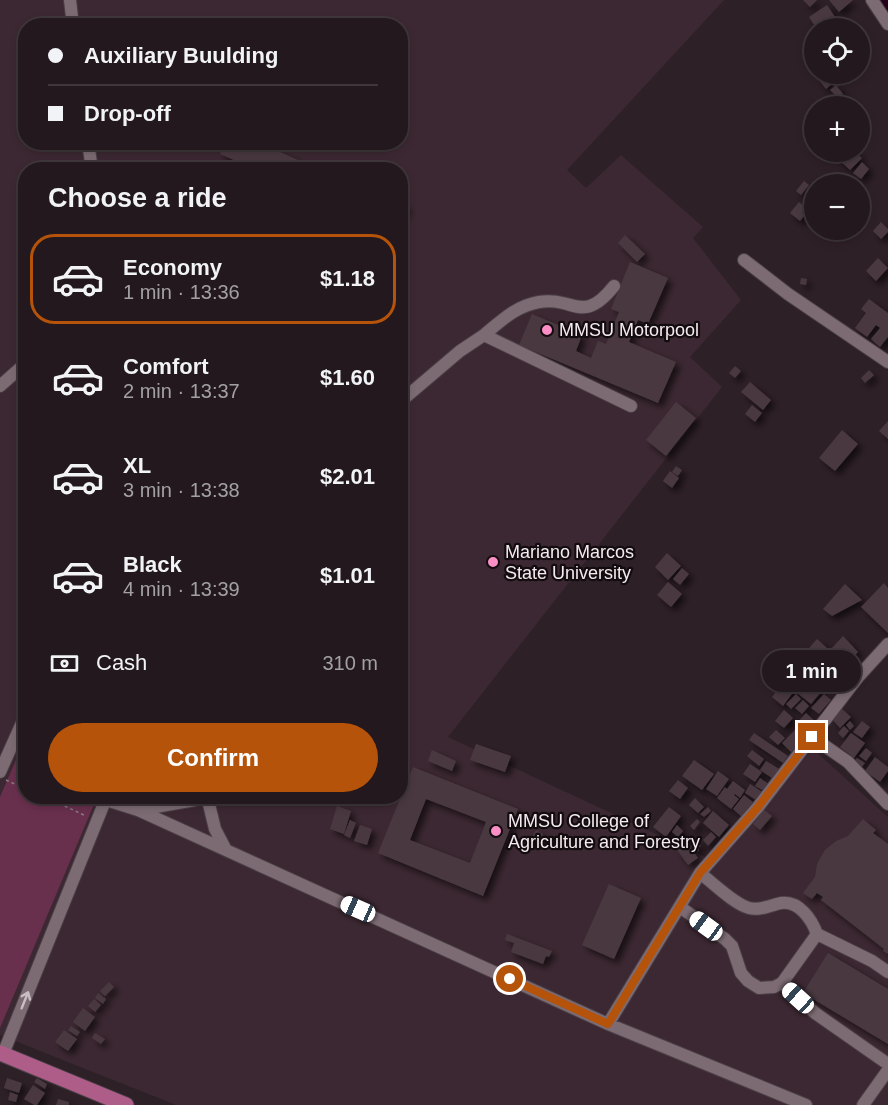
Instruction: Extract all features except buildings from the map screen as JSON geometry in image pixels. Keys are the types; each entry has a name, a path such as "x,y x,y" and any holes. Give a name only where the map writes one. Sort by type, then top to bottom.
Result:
{"main road":[{"path":"1,1053 126,1105"}],"street":[{"path":"70,0 72,18"},
{"path":"872,0 888,24"},
{"path":"744,260 788,294 888,362"},
{"path":"408,395 460,351 509,314 541,302 557,302 586,308 604,298 614,286"},
{"path":"484,335 631,406"},
{"path":"0,386 18,370"},
{"path":"608,1024 700,873 758,807 858,677 888,644"},
{"path":"1,766 18,731"},
{"path":"812,737 848,762 888,804"},
{"path":"1,1053 104,804"},
{"path":"122,804 608,1024 806,1105"},
{"path":"138,810 172,804"},
{"path":"207,804 215,829 226,850"},
{"path":"700,873 733,899 750,908 766,908 784,902 800,908 813,923 817,934 872,961 888,972"},
{"path":"680,907 732,946 741,972 748,981 759,988 782,983 817,934"},
{"path":"782,983 815,1013 888,1064"},
{"path":"863,1105 888,1070"}],"path":[{"path":"0,777 18,785"},
{"path":"60,804 97,821"}],"shaded area":[{"name":"Mariano Marcos State University","path":"0,0 724,0 567,170 586,188 621,155 703,227 693,238 741,300 690,357 722,387 448,737 716,862 813,749 888,817 888,1105 176,1105 0,1035"},
{"path":"18,755 18,804 94,804 0,1028 0,797"}],"waterway":[{"path":"879,0 888,11"}],"place":[{"name":"MMSU Motorpool","path":"547,330"},
{"name":"Mariano Marcos State University","path":"493,562"},
{"name":"MMSU College of Agriculture and Forestry","path":"496,831"}],"route":[{"path":"510,979 608,1024 700,873 758,807 812,737"}]}
